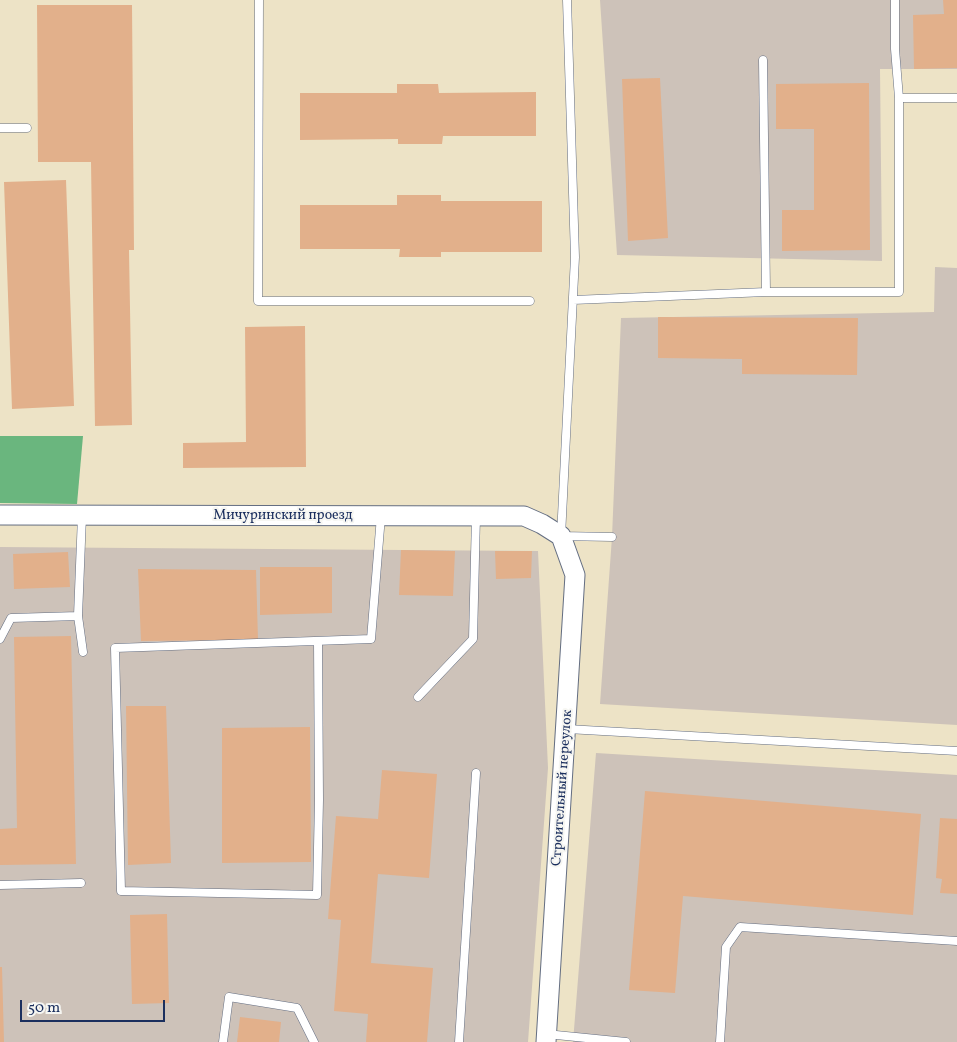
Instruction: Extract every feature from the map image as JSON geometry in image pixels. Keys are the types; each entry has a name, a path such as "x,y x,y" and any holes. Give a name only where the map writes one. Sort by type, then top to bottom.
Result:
{"street":[{"name":"Мичуринский проезд","path":"0,515 524,516 542,524 561,536"},
{"name":"Строительный переулок","path":"546,1038 567,729 575,575 561,536"}],"lane":[{"path":"259,0 258,301 530,301"},
{"path":"567,0 575,257 561,536 612,537"},
{"path":"574,300 766,292 899,292 899,98 895,49 895,0"},
{"path":"763,60 766,292"},
{"path":"899,98 957,98"},
{"path":"0,128 27,128"},
{"path":"82,515 78,616 83,652"},
{"path":"318,641 319,800 317,895 121,891 114,648 371,639 381,516"},
{"path":"418,697 473,639 476,516"},
{"path":"0,639 11,618 78,616"},
{"path":"567,729 957,751"},
{"path":"459,1042 476,773"},
{"path":"0,885 81,883"},
{"path":"720,1042 726,947 740,927 957,940"},
{"path":"223,1042 229,997 297,1008 314,1042"},
{"path":"546,1038 626,1042"}],"shaded area":[{"path":"600,0 957,0 957,69 880,69 882,261 617,255"},
{"path":"935,267 957,268 957,725 600,704 612,537 621,318 934,312"},
{"path":"0,547 538,551 548,768 528,1042 0,1042"},
{"path":"596,753 957,775 957,1042 573,1042"}],"green space":[{"path":"0,436 83,436 77,504 0,503"}],"building":[{"path":"943,0 957,0 957,68 914,69 913,15 944,14"},
{"path":"37,5 132,5 134,250 129,250 132,425 95,426 91,162 38,162"},
{"path":"660,78 668,238 628,241 622,79"},
{"path":"869,83 870,250 782,251 782,210 814,210 814,129 776,129 776,84"},
{"path":"397,84 438,84 439,93 536,92 536,136 443,136 442,144 398,144 398,139 300,140 300,93 397,93"},
{"path":"66,180 74,406 12,409 4,182"},
{"path":"397,195 441,195 441,201 542,201 542,252 441,252 441,257 399,257 400,249 300,249 300,205 397,205"},
{"path":"658,317 858,318 857,375 742,374 742,359 658,358"},
{"path":"305,326 306,467 183,468 183,443 246,442 245,327"},
{"path":"401,550 455,551 453,596 399,595"},
{"path":"495,551 532,551 531,578 496,579"},
{"path":"68,552 70,587 14,589 13,554"},
{"path":"260,567 332,567 332,613 260,615"},
{"path":"138,569 256,570 258,640 141,641"},
{"path":"71,636 76,864 0,865 0,829 17,828 14,637"},
{"path":"126,706 166,706 171,863 128,865"},
{"path":"310,727 311,862 222,863 222,728"},
{"path":"382,770 437,774 429,878 378,874 371,963 433,968 427,1042 366,1042 368,1014 334,1011 341,920 328,919 336,816 378,819"},
{"path":"645,791 921,814 913,915 683,896 675,993 629,990"},
{"path":"940,818 957,819 957,894 940,893 942,879 936,878"},
{"path":"167,914 169,1003 132,1004 130,915"},
{"path":"0,967 2,967 4,1042 0,1042"},
{"path":"240,1017 281,1022 279,1042 237,1042"}]}
